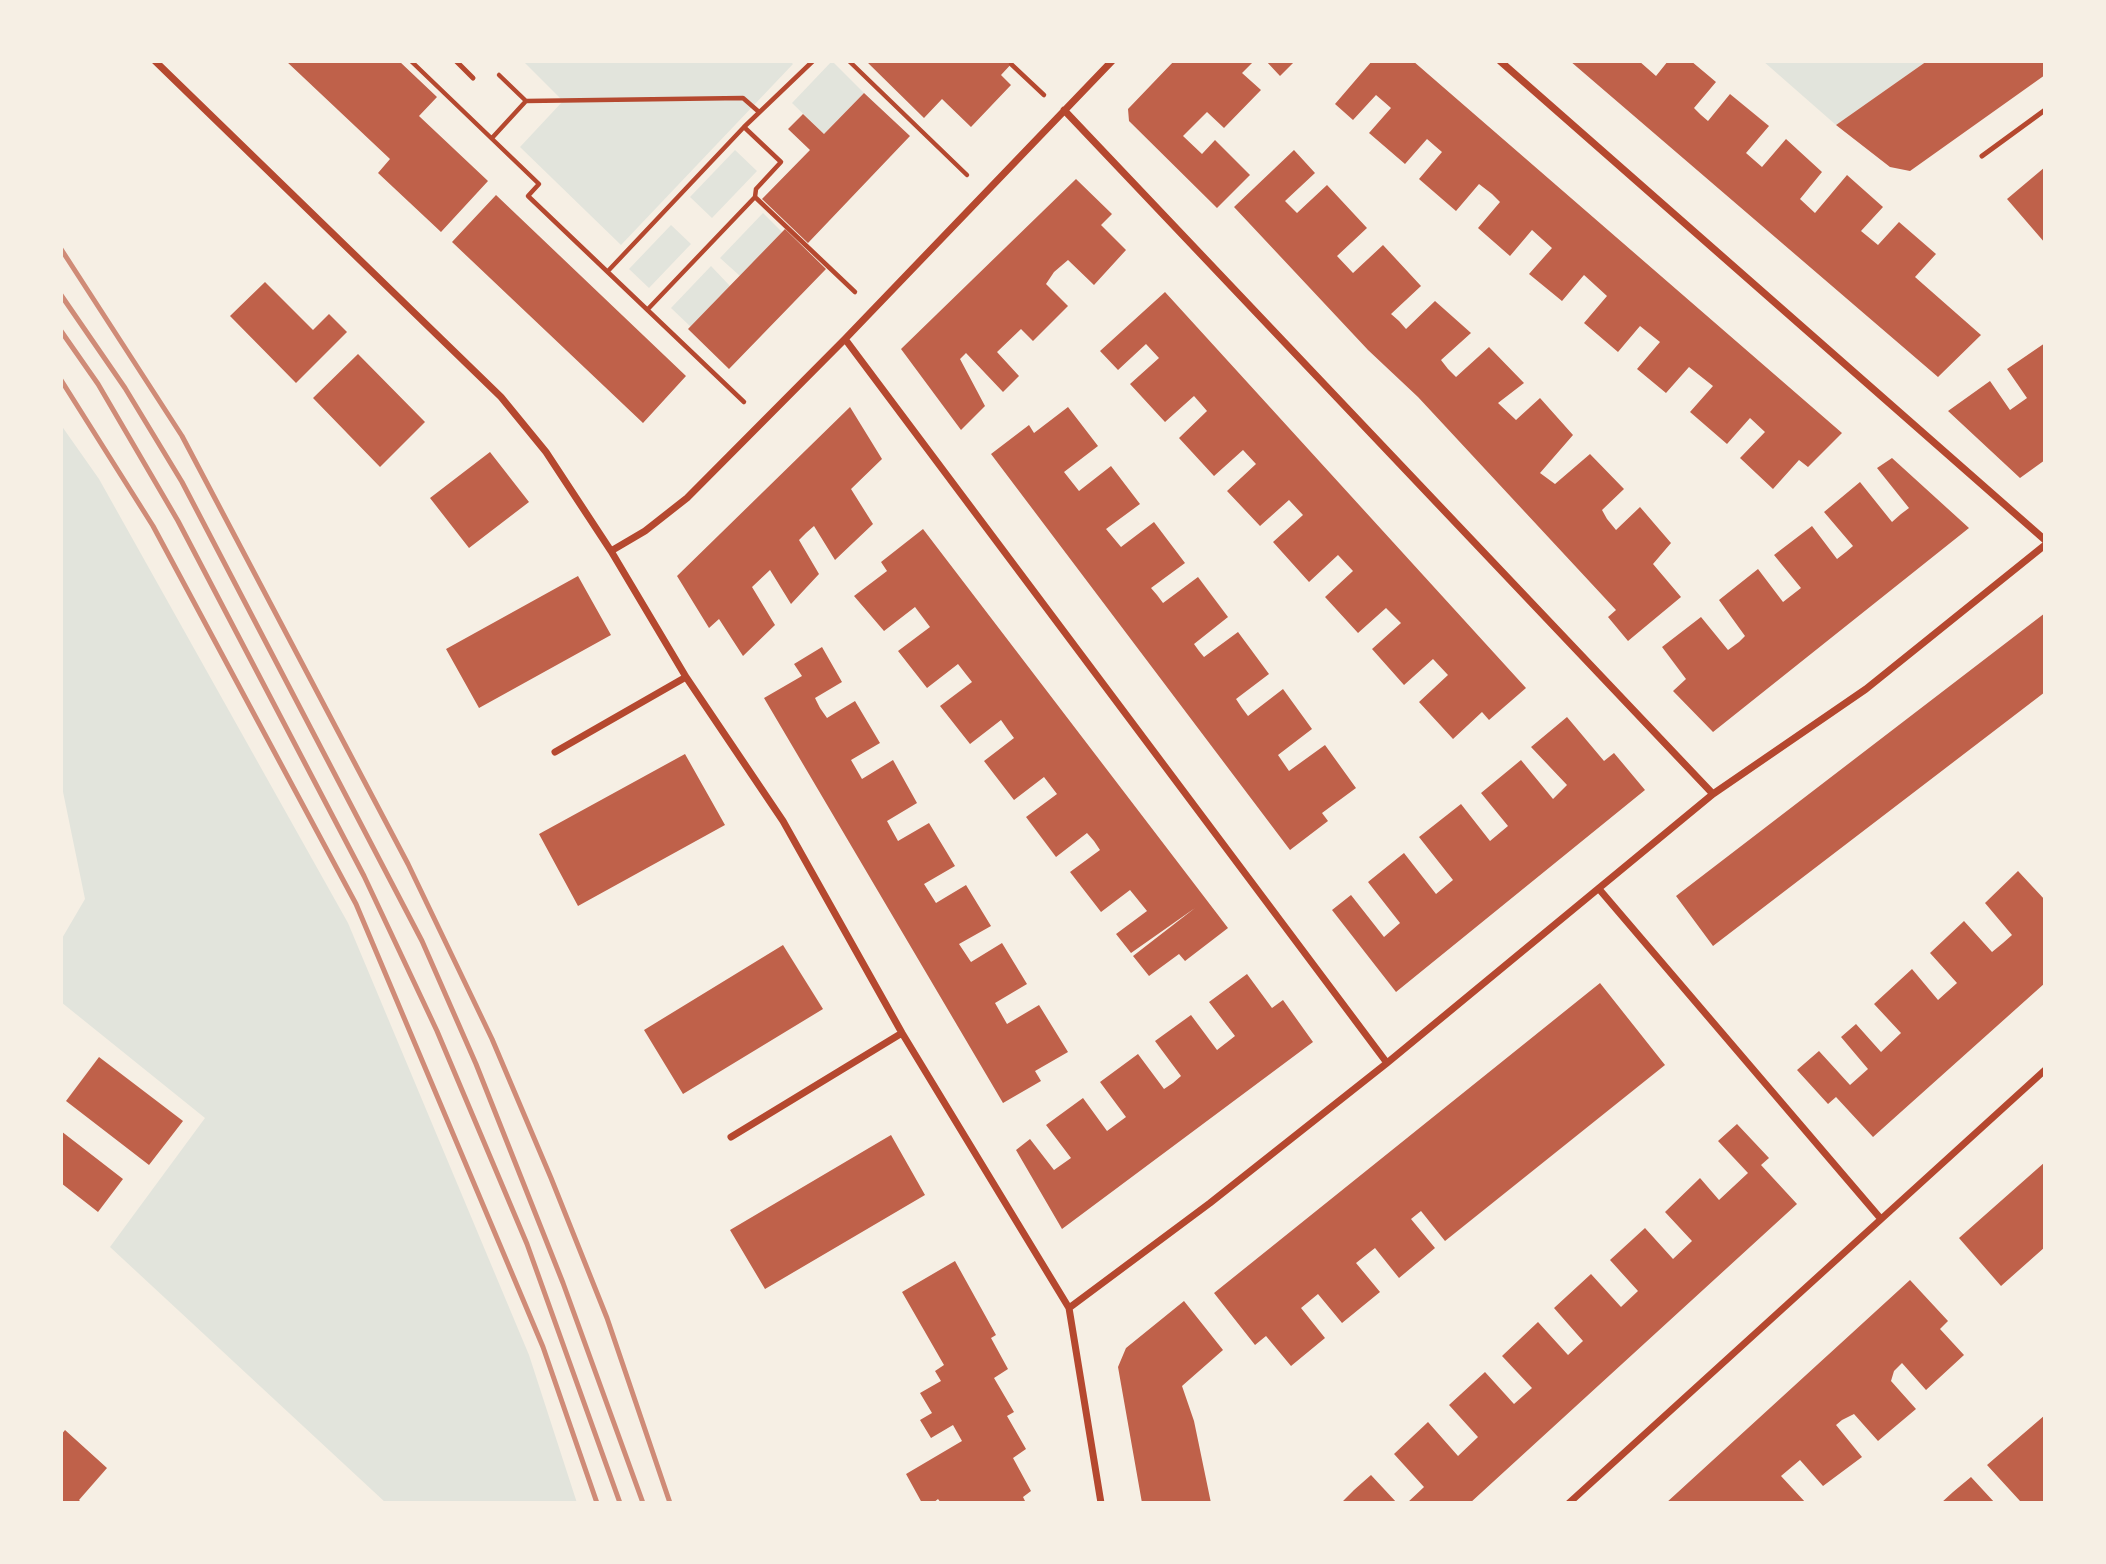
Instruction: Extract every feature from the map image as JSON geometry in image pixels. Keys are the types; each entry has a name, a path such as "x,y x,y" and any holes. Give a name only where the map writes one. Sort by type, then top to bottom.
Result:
{"street":[{"path":"611,551 645,531 687,498 845,340 1112,61"},
{"path":"1069,1308 1210,1203 1387,1063 1713,794 1866,689 2045,543 1500,61"},
{"path":"157,62 500,397 546,452 611,551 687,677 783,821 902,1033 1069,1308 1101,1503"},
{"path":"1064,110 1713,794"},
{"path":"845,340 1387,1063"},
{"path":"555,752 687,677"},
{"path":"1600,889 1881,1219"},
{"path":"731,1137 902,1033"},
{"path":"1569,1503 2045,1070"}],"lane":[{"path":"456,61 473,78"},
{"path":"1982,156 2045,110"}],"path":[{"path":"411,61 539,184 528,196 763,421"},
{"path":"608,271 744,127 782,94 813,61"},
{"path":"849,61 941,150"},
{"path":"1011,64 1064,110"},
{"path":"493,69 526,101 743,98 759,112"},
{"path":"492,138 526,101"},
{"path":"648,309 755,197 756,189 781,162 744,127"},
{"path":"755,197 874,309"}],"shaded area":[{"path":"523,61 790,61 793,64 621,245 520,147 563,101"},
{"path":"832,61 864,93 824,134 792,103"},
{"path":"1763,61 1927,61 1836,125"},
{"path":"735,150 757,171 712,218 690,197"},
{"path":"763,213 782,232 740,276 720,258"},
{"path":"671,225 691,244 649,288 629,269"},
{"path":"711,266 730,286 691,327 671,308"},
{"path":"61,425 99,479 348,923 529,1355 577,1503 386,1503 110,1247 205,1118 61,1002 61,940 85,899 61,782"}],"building":[{"path":"286,61 399,61 437,97 419,116 488,181 441,232 378,173 390,159"},
{"path":"866,61 1014,61 1001,75 1011,85 971,127 942,99 924,118"},
{"path":"1174,61 1254,61 1242,73 1261,90 1224,128 1207,112 1183,136 1202,154 1215,140 1250,175 1217,208 1129,121 1128,109"},
{"path":"1266,61 1295,61 1280,76"},
{"path":"1372,61 1413,61 1842,433 1808,467 1799,460 1773,489 1740,458 1765,432 1750,418 1727,444 1690,412 1713,386 1689,367 1666,393 1637,369 1660,342 1640,326 1618,352 1584,323 1607,296 1584,275 1562,301 1529,274 1552,248 1532,230 1510,256 1478,228 1500,202 1492,194 1479,184 1456,211 1419,179 1442,152 1427,139 1405,164 1369,133 1391,108 1376,95 1353,120 1335,104"},
{"path":"1570,61 1639,61 1656,76 1668,61 1691,61 1716,82 1694,108 1701,115 1708,121 1730,94 1769,126 1746,153 1762,167 1786,139 1822,172 1800,199 1815,213 1847,175 1883,207 1861,231 1878,245 1899,222 1936,254 1915,277 1981,335 1938,377"},
{"path":"1927,61 2045,61 2045,75 1910,171 1890,167 1836,125"},
{"path":"864,93 910,136 808,243 762,199 810,150 788,129 803,114 824,134"},
{"path":"1294,150 1315,173 1285,201 1297,213 1327,185 1367,228 1337,256 1353,273 1383,245 1421,286 1391,314 1406,329 1435,301 1471,333 1441,360 1456,377 1489,347 1524,383 1498,403 1516,420 1540,398 1573,435 1540,473 1555,484 1590,454 1624,489 1602,510 1616,530 1640,507 1671,543 1653,564 1681,597 1628,641 1608,617 1616,610 1418,397 1368,350 1234,207"},
{"path":"2045,167 2045,243 2007,199"},
{"path":"1076,179 1112,214 1101,225 1126,250 1094,285 1068,260 1054,272 1046,284 1068,306 1033,341 1021,329 997,352 1019,376 1003,392 966,353 960,359 985,406 961,430 901,349"},
{"path":"496,195 686,376 643,423 452,242"},
{"path":"785,229 826,269 729,369 688,329"},
{"path":"265,282 313,330 329,314 347,332 296,383 230,316"},
{"path":"1165,292 1526,688 1489,720 1482,712 1453,739 1419,702 1448,675 1433,659 1404,685 1372,649 1401,623 1386,608 1358,633 1325,597 1353,571 1338,555 1309,582 1273,542 1303,515 1289,500 1260,526 1227,491 1256,464 1243,450 1214,476 1179,438 1207,411 1194,396 1165,422 1130,384 1159,358 1146,344 1118,370 1100,351"},
{"path":"2045,343 2045,460 2020,478 1948,411 1990,381 2010,410 2027,398 2007,369"},
{"path":"358,354 425,422 380,467 313,398"},
{"path":"850,407 882,459 851,489 873,524 835,560 814,526 806,533 799,540 819,574 791,604 770,570 752,587 775,625 743,656 719,619 709,628 677,576"},
{"path":"1068,407 1098,446 1064,472 1079,491 1111,466 1140,504 1106,529 1121,547 1154,522 1185,563 1151,588 1163,603 1198,577 1228,617 1194,644 1199,651 1204,657 1238,632 1269,674 1236,699 1248,716 1283,689 1312,729 1278,755 1289,771 1325,745 1356,788 1322,813 1328,821 1290,850 991,454 1029,425 1034,433"},
{"path":"490,452 529,502 469,548 430,498"},
{"path":"1892,458 1969,528 1713,732 1673,691 1686,679 1662,647 1701,617 1728,650 1739,642 1745,636 1719,600 1758,569 1783,602 1801,588 1774,555 1812,526 1837,559 1846,552 1853,546 1824,512 1860,482 1892,522 1909,508 1877,468"},
{"path":"923,529 1228,928 1185,961 1179,954 1149,976 1133,956 1195,908 1131,953 1116,934 1147,911 1130,890 1101,912 1070,872 1100,850 1094,841 1087,833 1056,857 1026,817 1057,794 1044,777 1014,800 984,761 1014,738 1001,720 970,744 940,706 972,682 958,664 927,688 898,651 930,627 915,607 884,631 854,596 887,571 881,562"},
{"path":"578,576 611,635 479,708 446,649"},
{"path":"2045,613 2045,692 1713,946 1676,896"},
{"path":"822,647 842,682 815,698 820,708 827,718 855,701 880,743 851,760 862,779 893,760 917,803 887,821 898,841 929,823 955,866 924,884 936,903 966,885 991,926 959,944 971,962 1002,943 1027,984 995,1003 1007,1024 1039,1005 1068,1052 1035,1071 1041,1081 1003,1103 764,698 802,676 794,664"},
{"path":"1567,717 1604,761 1614,753 1645,790 1396,992 1332,910 1351,895 1384,937 1400,923 1368,882 1404,853 1436,894 1453,880 1419,837 1461,804 1490,841 1508,826 1481,793 1521,760 1553,799 1567,785 1531,747"},
{"path":"685,754 725,825 578,906 539,834"},
{"path":"2018,871 2045,900 2045,983 1873,1137 1836,1097 1828,1104 1797,1070 1819,1051 1850,1085 1868,1069 1841,1037 1856,1024 1881,1052 1901,1033 1874,1004 1912,969 1938,1000 1957,983 1930,953 1964,921 1992,952 2012,935 1985,903"},
{"path":"783,945 823,1009 683,1094 644,1030"},
{"path":"1247,974 1272,1008 1283,1000 1313,1042 1062,1229 1016,1150 1030,1139 1054,1170 1071,1158 1046,1125 1083,1098 1107,1131 1126,1117 1100,1082 1138,1054 1164,1089 1173,1083 1181,1076 1155,1041 1191,1015 1217,1050 1235,1036 1209,1002"},
{"path":"1600,983 1665,1065 1445,1241 1421,1211 1411,1219 1435,1248 1399,1278 1375,1248 1356,1263 1380,1292 1342,1323 1318,1294 1301,1308 1325,1338 1291,1366 1266,1336 1255,1345 1214,1293"},
{"path":"99,1057 183,1121 149,1165 66,1101"},
{"path":"1737,1124 1769,1158 1761,1165 1797,1204 1470,1503 1407,1503 1424,1487 1394,1454 1428,1422 1458,1456 1478,1437 1449,1405 1485,1372 1514,1404 1532,1388 1502,1356 1538,1322 1568,1355 1583,1341 1554,1308 1591,1274 1621,1307 1638,1291 1610,1260 1645,1228 1673,1259 1692,1241 1665,1212 1700,1178 1719,1200 1748,1173 1718,1141"},
{"path":"61,1131 123,1179 98,1212 61,1183"},
{"path":"891,1135 925,1195 765,1289 730,1230"},
{"path":"2045,1162 2045,1247 2001,1286 1959,1238"},
{"path":"955,1261 996,1335 991,1338 1008,1369 994,1378 1014,1412 1007,1416 1026,1449 1013,1458 1031,1491 1023,1497 1026,1503 941,1503 938,1499 933,1503 922,1503 906,1474 962,1441 953,1425 931,1438 920,1420 932,1413 920,1393 941,1381 935,1371 944,1365 902,1292"},
{"path":"1910,1280 1948,1321 1940,1329 1964,1355 1926,1390 1902,1363 1894,1371 1891,1381 1916,1409 1878,1441 1854,1414 1836,1425 1862,1457 1823,1486 1800,1460 1781,1476 1806,1503 1666,1503"},
{"path":"1184,1301 1223,1350 1182,1386 1194,1421 1211,1503 1142,1503 1118,1367 1126,1348"},
{"path":"2045,1415 2045,1503 2018,1503 2020,1501 1987,1465"},
{"path":"65,1430 107,1468 79,1500 82,1503 61,1503 61,1435"},
{"path":"1371,1475 1397,1503 1341,1503 1354,1490"},
{"path":"1971,1477 1995,1503 1941,1503 1953,1492"}],"railway":[{"path":"61,249 182,436 408,864 492,1039 551,1178 607,1318 670,1503"},
{"path":"61,295 125,388 182,482 422,941 476,1064 563,1283 643,1503"},
{"path":"61,331 98,384 178,521 364,876 437,1031 527,1244 620,1503"},
{"path":"61,380 153,526 356,904 543,1347 597,1503"}]}
